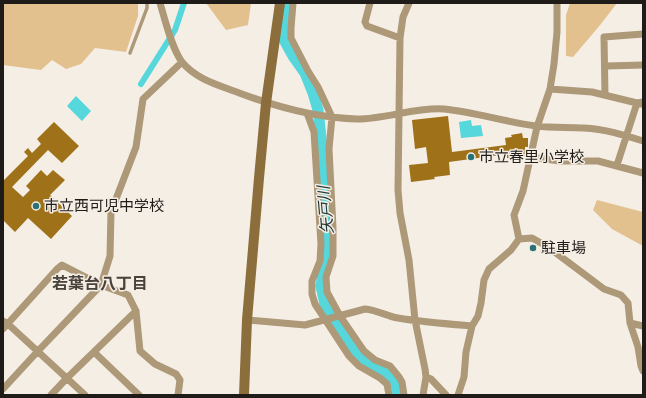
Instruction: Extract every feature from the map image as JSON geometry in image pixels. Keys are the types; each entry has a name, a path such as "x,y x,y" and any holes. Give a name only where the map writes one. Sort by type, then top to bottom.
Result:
{"street":[{"path":"160,3 174,47 182,62 200,78 266,103 329,117 357,119 443,109 537,126 585,128 606,131 643,141"},
{"path":"244,395 247,320 266,103 280,3"},
{"path":"294,3 291,38 318,87 329,117 333,256 326,277 327,292 340,316 364,351 375,360 394,370 402,382 404,395"},
{"path":"370,3 365,22 367,26 400,38"},
{"path":"410,3 403,17 400,38 398,114 400,213 409,260 415,312 414,320 426,377 423,395"},
{"path":"519,239 514,215 523,190 537,126 550,89 557,32 557,3"},
{"path":"605,95 606,66 604,37 643,34"},
{"path":"3,389 101,285 110,256 111,212 136,147 143,99 182,62"},
{"path":"606,66 643,65"},
{"path":"550,89 592,92 641,103 617,165"},
{"path":"307,113 314,132 322,244 320,260 312,281 312,294 315,304 324,320 349,356 359,366 380,378 386,384 390,395"},
{"path":"530,157 560,161 598,161 617,165 643,174"},
{"path":"458,395 464,377 466,352 472,326 478,316 484,280 489,269 510,250 519,239 532,238 548,247 604,289 621,295 628,303 630,323 638,347 643,371"},
{"path":"85,395 38,351 5,325 62,265 101,285 128,295 136,311 140,351 155,364 176,374 180,380 178,395"},
{"path":"247,320 305,325 365,309 374,310 387,316 472,326"},
{"path":"51,395 136,311"},
{"path":"630,323 643,326"},
{"path":"94,352 139,395"},
{"path":"426,377 431,379 446,395"}],"lane":[{"path":"130,53 147,8 147,3"}],"shaded area":[{"path":"3,3 138,3 138,16 126,52 95,48 81,64 66,69 52,60 41,70 3,65"},
{"path":"206,3 251,3 248,25 226,30"},
{"path":"570,3 617,3 573,57 566,56 566,15"},
{"path":"597,200 643,212 643,246 612,229 593,210"}],"water":[{"path":"76,96 91,111 82,121 67,106"},
{"path":"471,120 472,126 481,125 483,136 461,138 459,122"}],"building":[{"path":"448,116 452,152 506,145 505,138 522,133 523,138 528,138 528,147 525,147 525,156 507,158 507,154 449,162 450,175 434,177 435,179 411,182 409,165 428,163 426,147 415,149 412,120"},
{"path":"54,122 79,146 62,163 48,150 12,187 23,197 30,190 26,186 41,170 47,176 53,170 65,180 50,195 72,216 51,239 28,218 15,232 3,220 3,181 28,156 24,152 28,148 32,153 41,144 37,139"}],"waterway":[{"path":"141,84 175,30 184,3"},
{"name":"矢戸川","path":"290,3 282,36 293,56 305,73 318,110 329,255 323,273 321,286 326,309 362,360 390,376 397,388 398,395"}],"place":[{"name":"市立春里小学校","path":"471,157"},
{"name":"市立西可児中学校","path":"36,206"},
{"name":"駐車場","path":"533,248"}],"district":[{"name":"若葉台八丁目","path":"100,284"}]}
